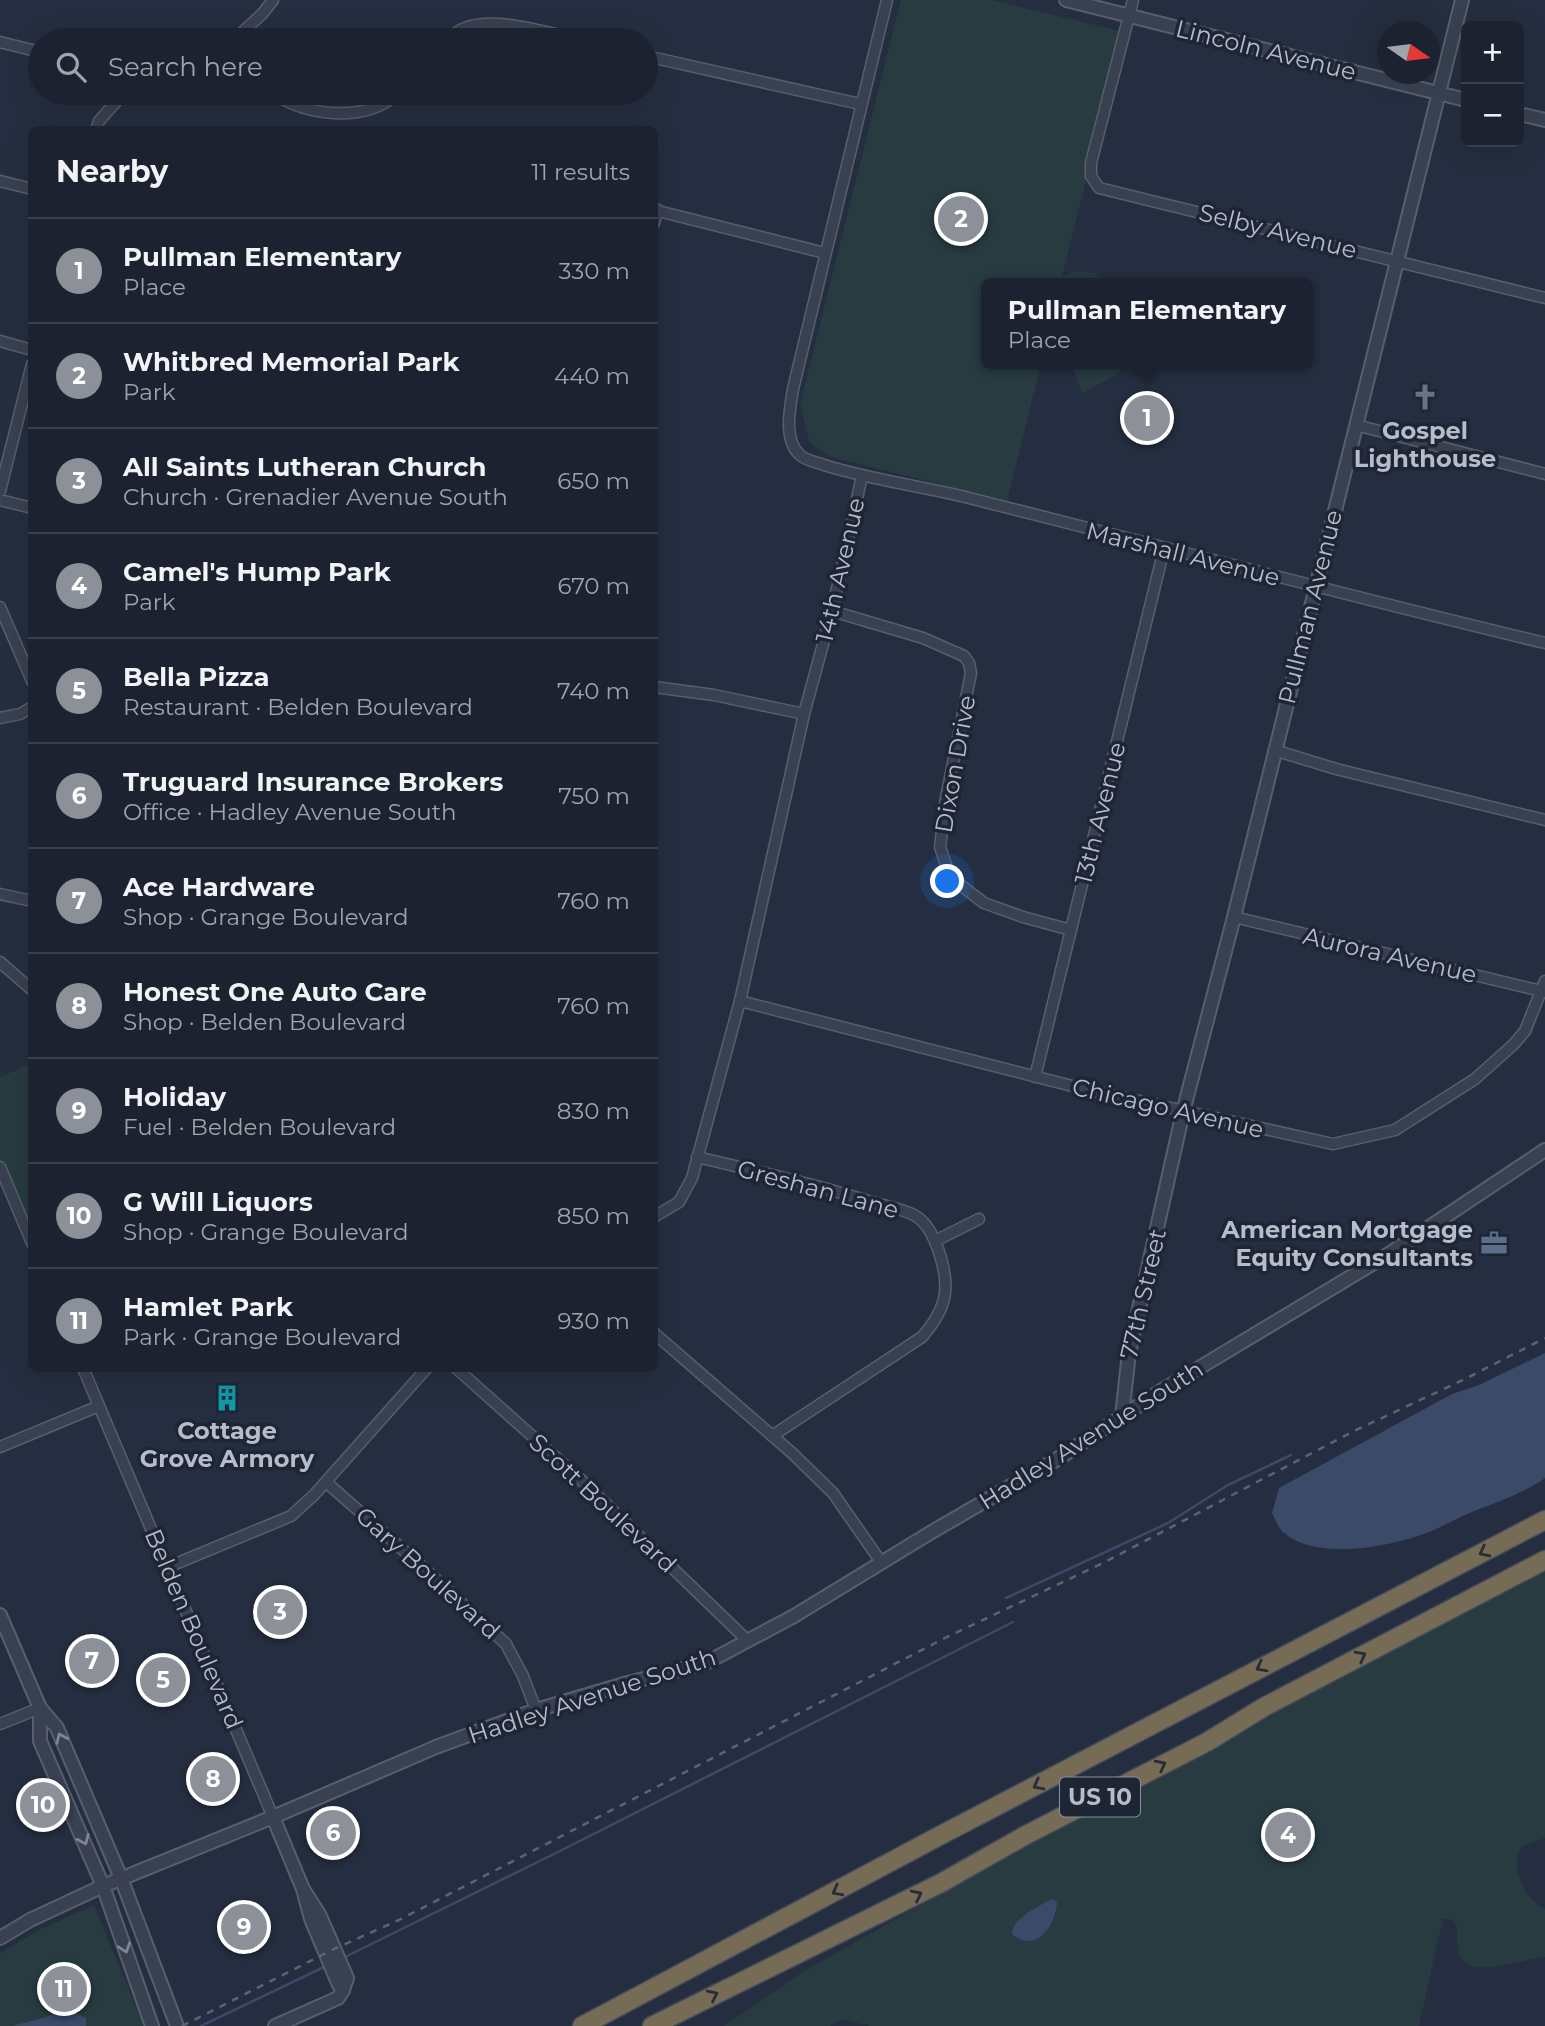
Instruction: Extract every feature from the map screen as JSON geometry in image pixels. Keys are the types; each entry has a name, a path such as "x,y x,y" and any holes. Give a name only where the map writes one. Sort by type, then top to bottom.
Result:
{"highway":[{"name":"US 10","path":"582,2026 940,1835 1545,1520"},
{"name":"US 10","path":"652,2026 941,1883 1026,1835 1207,1742 1264,1707 1545,1560"}],"street":[{"path":"247,28 273,0"},
{"name":"14th Avenue","path":"658,1214 678,1202 692,1178 740,1001 804,714 832,611 862,476 800,456 793,446 789,417 793,389 887,0"},
{"name":"Lincoln Avenue","path":"1066,0 1461,99"},
{"path":"1129,16 1133,0"},
{"name":"Pullman Avenue","path":"1161,1214 1183,1112 1462,0"},
{"name":"Selby Avenue","path":"1129,16 1091,163 1091,176 1099,188 1545,298"},
{"path":"466,28 484,24 521,28"},
{"path":"0,42 28,49"},
{"path":"658,59 860,104"},
{"path":"97,126 113,105"},
{"path":"297,105 324,112 358,112 383,105"},
{"path":"1524,115 1545,120"},
{"path":"0,181 28,188"},
{"path":"658,211 825,253"},
{"path":"0,341 28,349"},
{"path":"0,491 28,380"},
{"path":"1356,425 1545,474"},
{"name":"Marshall Avenue","path":"862,476 966,498 1314,588 1545,643"},
{"path":"0,500 28,507"},
{"name":"13th Avenue","path":"1035,1077 1164,550"},
{"path":"0,607 28,672"},
{"name":"Dixon Drive","path":"832,611 923,638 964,656 970,663 971,673 946,798 940,847 950,877 984,903 1072,930"},
{"path":"658,688 713,695 804,714"},
{"path":"0,719 28,709"},
{"path":"1275,750 1336,769 1545,820"},
{"path":"0,894 28,900"},
{"name":"Aurora Avenue","path":"1234,917 1544,988"},
{"path":"0,962 28,986"},
{"name":"Chicago Avenue","path":"740,1001 1035,1077 1332,1144 1395,1130 1475,1079 1525,1031 1544,988"},
{"name":"Hadley Avenue South","path":"0,1938 30,1920 121,1878 436,1747 536,1710 706,1663 794,1616 1059,1458 1164,1389 1369,1265 1545,1150"},
{"name":"Greshan Lane","path":"697,1157 829,1188 914,1215 926,1225 935,1241 945,1271 947,1285 937,1320 922,1337 772,1436"},
{"path":"0,1167 28,1234"},
{"name":"77th Street","path":"1122,1416 1129,1353 1161,1214"},
{"path":"935,1241 979,1219"},
{"path":"658,1336 833,1493 881,1562"},
{"name":"Belden Boulevard","path":"85,1372 303,1889 319,1914 346,1978 338,1998 275,2026"},
{"path":"168,1567 291,1516 326,1482 424,1372"},
{"name":"Scott Boulevard","path":"460,1372 578,1477 748,1641"},
{"path":"0,1447 99,1406"},
{"name":"Gary Boulevard","path":"326,1482 506,1644 523,1676 536,1710"},
{"path":"0,1615 40,1708 57,1728 121,1878 177,2026"},
{"path":"0,1724 40,1708"},
{"path":"40,1708 40,1741 103,1886 152,2026"}],"shaded area":[{"path":"901,0 993,0 1123,32 1062,277 1074,271 1095,273 1099,278 981,278 981,369 1040,369 1007,501 831,457 810,443 800,405"},
{"path":"1074,369 1122,371 1082,394"},
{"path":"28,1065 28,1236 0,1167 0,1077"},
{"path":"1545,1570 1545,1838 1522,1846 1517,1863 1525,1890 1545,1909 1545,1957 1486,1967 1466,1963 1460,1955 1455,1922 1443,1919 1419,2026 869,2026 841,2020 830,2026 724,2026 804,1971 967,1879 1155,1776"},
{"path":"94,1905 144,2026 0,2026 0,1953 37,1931"}],"water":[{"path":"1545,1353 1545,1478 1512,1496 1425,1533 1386,1544 1329,1549 1296,1541 1280,1528 1272,1513 1279,1488 1452,1394 1479,1385"},
{"path":"1052,1899 1057,1902 1056,1911 1043,1935 1029,1941 1021,1940 1012,1934 1021,1918"},
{"path":"66,2005 72,2005 76,2013 86,2018 86,2026 11,2026 47,2016"}],"waterway":[{"path":"1006,1598 1168,1523 1228,1485 1291,1455"},
{"path":"343,1958 1013,1622"},
{"path":"201,2026 328,1965"}],"railway":[{"path":"182,2026 334,1949 399,1920 947,1637 1103,1563 1354,1431 1545,1338"}],"place":[{"name":"Whitbred Memorial Park","path":"961,219"},
{"name":"Gospel Lighthouse","path":"1425,397"},
{"name":"Pullman Elementary","path":"1147,418"},
{"name":"American Mortgage Equity Consultants","path":"1494,1243"},
{"name":"Cottage Grove Armory","path":"227,1398"},
{"name":"All Saints Lutheran Church","path":"280,1612"},
{"name":"Ace Hardware","path":"92,1661"},
{"name":"Bella Pizza","path":"163,1680"},
{"name":"Honest One Auto Care","path":"213,1779"},
{"name":"G Will Liquors","path":"43,1805"},
{"name":"Truguard Insurance Brokers","path":"333,1833"},
{"name":"Camel's Hump Park","path":"1288,1835"},
{"name":"Holiday","path":"244,1927"},
{"name":"Hamlet Park","path":"64,1989"}]}
